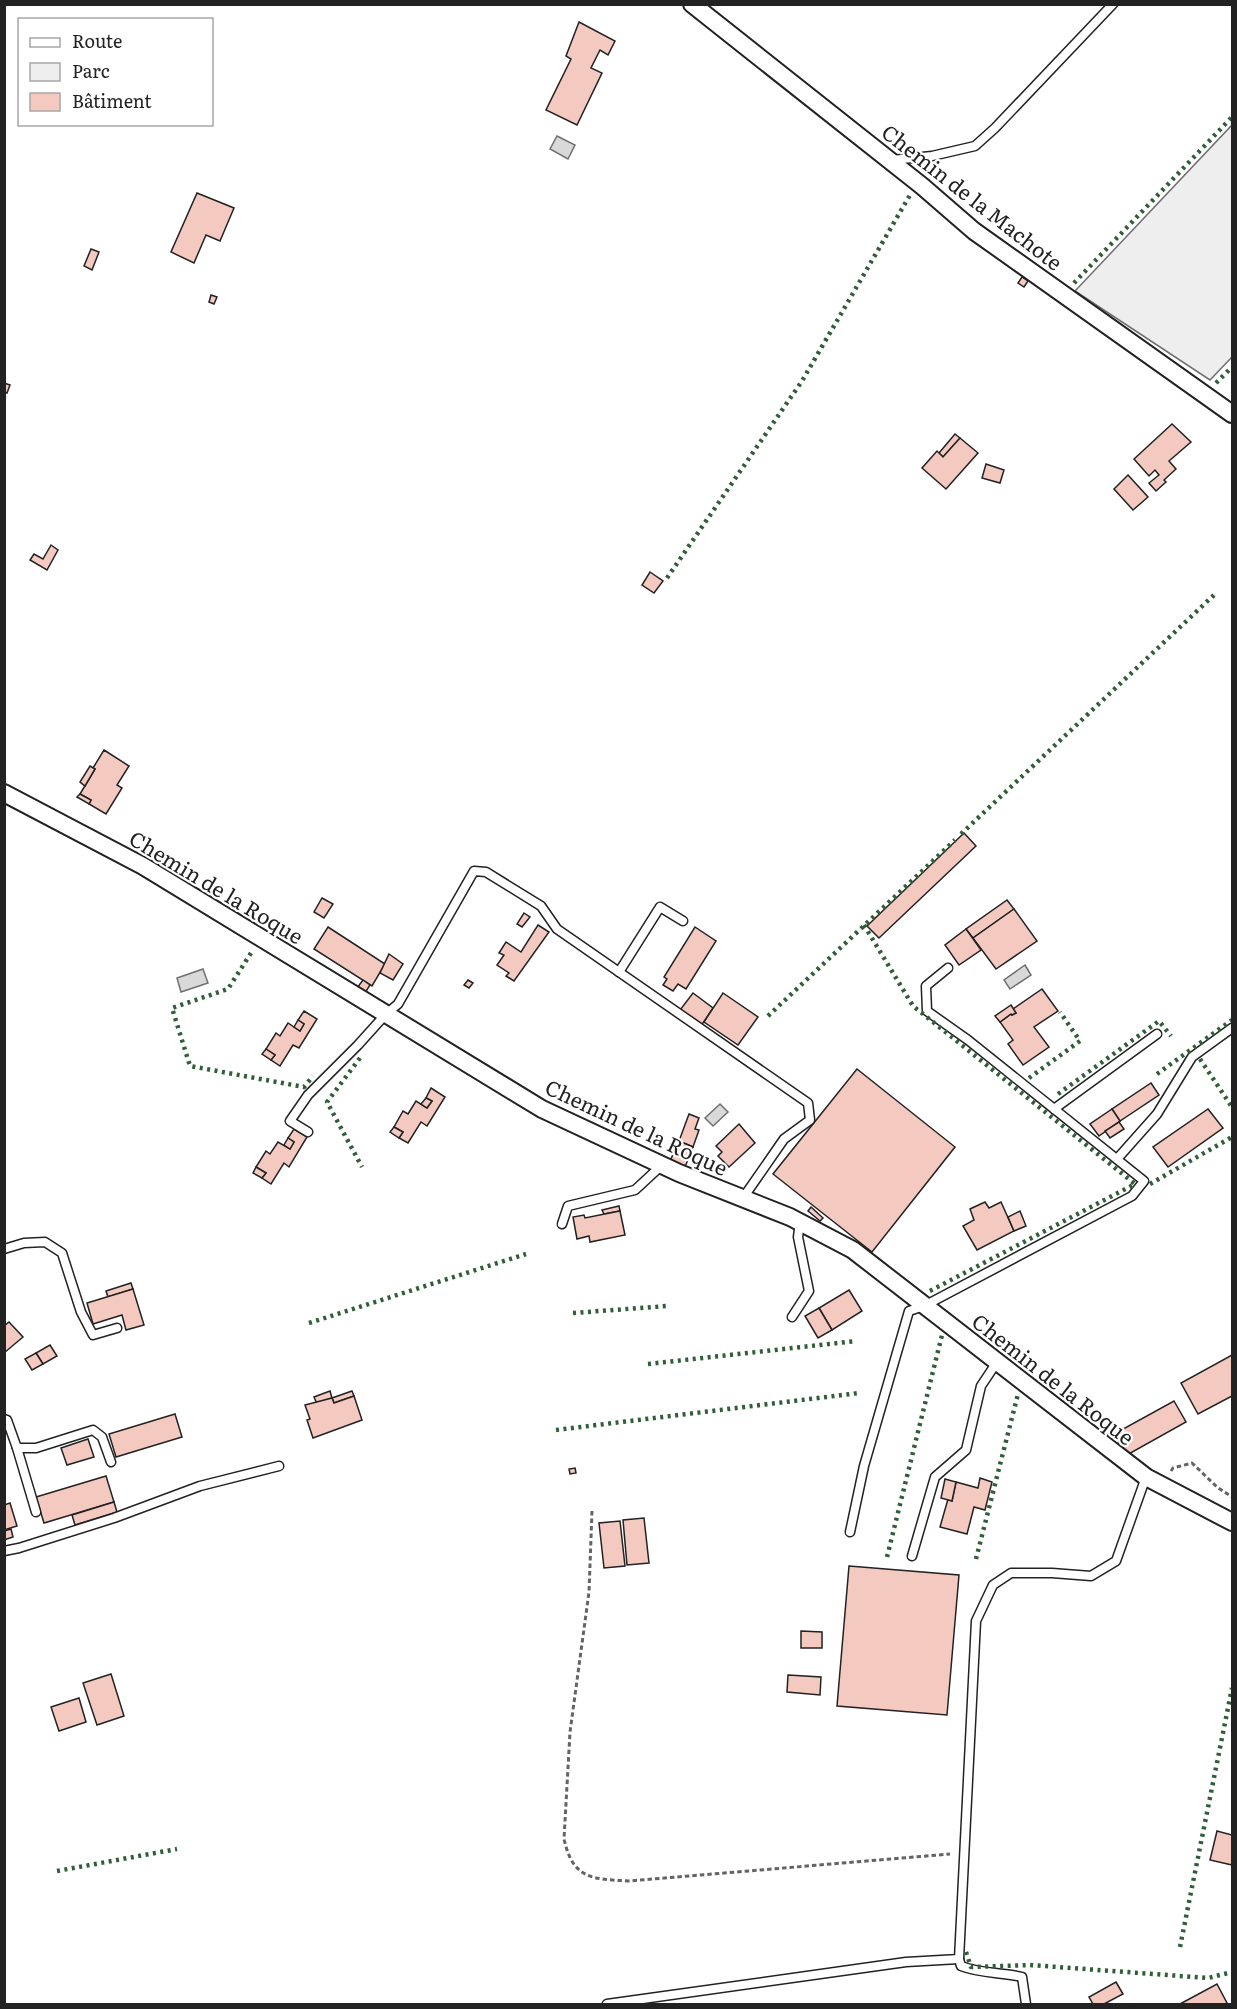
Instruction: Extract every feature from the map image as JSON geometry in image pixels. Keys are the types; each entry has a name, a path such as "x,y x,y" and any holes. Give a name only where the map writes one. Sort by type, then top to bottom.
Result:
{"street":[{"name":"Chemin de la Machote","path":"692,4 889,160 974,231 1233,414"},
{"name":"Chemin de la Roque","path":"4,793 143,866 542,1109 662,1165 800,1222 853,1250 1154,1481 1233,1521"}],"lane":[{"path":"889,160 932,156 975,146 1113,4"},
{"path":"308,1132 290,1121 308,1095 398,1004 474,871 486,872 541,906 557,928 808,1103 810,1120 784,1138 743,1198"},
{"path":"619,972 660,907 683,921"},
{"path":"850,1532 864,1466 909,1311 924,1306 1132,1196 1144,1181 968,1040 927,1011 926,986 948,968"},
{"path":"1117,1159 1157,1114 1192,1057 1233,1028"},
{"path":"1054,1109 1157,1034"},
{"path":"562,1224 568,1206 635,1190 662,1165"},
{"path":"792,1317 809,1292 798,1237 800,1222"},
{"path":"4,1249 24,1243 45,1242 62,1253 81,1312 93,1335 117,1328"},
{"path":"912,1556 935,1477 966,1450 981,1386 997,1362"},
{"path":"4,1419 7,1420 17,1448 36,1512"},
{"path":"17,1448 36,1448 93,1430 102,1437 111,1462"},
{"path":"4,1551 114,1518 200,1486 279,1466"},
{"path":"1026,2004 1022,1977 1007,1973 978,1972 961,1966 958,1959 976,1622 993,1585 1011,1574 1052,1573 1091,1576 1116,1561 1154,1481"},
{"path":"606,2004 906,1962 958,1959"}],"path":[{"path":"1154,1481 1173,1468 1192,1463 1218,1487 1233,1497"},
{"path":"592,1511 589,1592 570,1732 564,1839 568,1855 577,1868 595,1880 629,1881 964,1853"}],"green space":[{"path":"1232,125 1232,357 1210,380 1075,291"}],"shaded area":[{"path":"557,136 575,145 568,159 550,149"},
{"path":"1025,965 1031,975 1010,989 1004,980"},
{"path":"203,969 208,983 181,992 177,978"},
{"path":"720,1104 728,1112 713,1126 705,1118"}],"building":[{"path":"579,22 615,41 608,55 600,50 591,68 602,73 577,125 546,110 571,59 566,56"},
{"path":"197,193 234,208 220,241 206,235 194,263 171,252"},
{"path":"91,249 99,252 92,270 84,266"},
{"path":"1022,277 1028,281 1024,287 1018,283"},
{"path":"211,295 217,297 214,304 209,302"},
{"path":"4,383 10,385 7,393 4,392"},
{"path":"1172,424 1191,442 1169,461 1176,469 1156,491 1149,483 1159,475 1155,470 1149,476 1134,459"},
{"path":"955,434 960,438 943,457 939,453"},
{"path":"960,438 978,453 946,489 922,468 937,451 943,457"},
{"path":"986,464 1004,470 1000,483 982,478"},
{"path":"1128,475 1148,497 1133,510 1114,489"},
{"path":"51,545 58,550 47,570 30,560 34,554 43,559"},
{"path":"650,572 663,581 654,593 642,585"},
{"path":"104,750 129,766 117,785 122,788 106,814 89,804 91,800 80,794"},
{"path":"90,766 95,769 85,786 80,782"},
{"path":"80,794 91,800 89,804 77,797"},
{"path":"964,833 976,846 879,938 867,926"},
{"path":"322,898 333,904 324,918 314,912"},
{"path":"1007,900 1014,909 973,938 966,929"},
{"path":"1014,909 1037,941 996,969 973,938"},
{"path":"524,913 530,917 522,927 517,924"},
{"path":"538,925 549,932 514,981 506,976 509,973 497,965 504,955 499,953 506,942 521,952"},
{"path":"328,927 385,964 372,986 314,949"},
{"path":"695,927 716,941 686,989 678,984 673,991 663,985 667,979 664,977"},
{"path":"966,929 981,950 959,965 945,945"},
{"path":"389,954 403,964 393,980 380,973"},
{"path":"363,980 370,985 365,993 357,988"},
{"path":"468,980 473,983 469,988 464,985"},
{"path":"1042,989 1058,1011 1034,1027 1049,1047 1023,1065 1008,1044 1013,1040 1000,1022 1016,1013 1013,1009"},
{"path":"693,993 713,1008 701,1026 680,1010"},
{"path":"723,993 758,1017 738,1045 704,1022"},
{"path":"1011,1005 1016,1013 1000,1022 995,1016"},
{"path":"304,1011 317,1019 299,1048 293,1045 280,1066 271,1060 275,1055 266,1049 276,1033 280,1036 288,1023 300,1031 304,1024 298,1020"},
{"path":"298,1020 304,1024 300,1031 294,1027"},
{"path":"266,1049 275,1055 271,1060 262,1054"},
{"path":"857,1069 955,1147 872,1252 773,1174"},
{"path":"1151,1083 1159,1095 1120,1121 1112,1109"},
{"path":"431,1088 445,1097 427,1126 421,1122 408,1143 399,1138 403,1132 394,1127 403,1111 408,1114 416,1101 427,1108 432,1101 426,1098"},
{"path":"426,1098 432,1101 427,1108 421,1104"},
{"path":"1112,1109 1120,1121 1099,1136 1090,1124"},
{"path":"1208,1109 1223,1128 1168,1167 1153,1147"},
{"path":"689,1114 699,1118 695,1129 699,1130 693,1147 679,1141"},
{"path":"1119,1122 1124,1129 1110,1138 1105,1131"},
{"path":"739,1124 755,1143 729,1167 718,1156 722,1152 716,1146"},
{"path":"394,1127 403,1132 399,1138 390,1132"},
{"path":"294,1129 307,1137 289,1167 284,1163 271,1184 262,1178 266,1173 256,1167 266,1151 270,1154 278,1142 290,1149 294,1142 288,1138"},
{"path":"288,1138 294,1142 290,1149 284,1145"},
{"path":"679,1141 693,1147 685,1167 670,1161"},
{"path":"256,1167 266,1173 262,1178 253,1173"},
{"path":"985,1202 989,1208 1001,1202 1014,1231 977,1250 963,1226 974,1220 970,1209"},
{"path":"619,1206 620,1211 604,1214 602,1210"},
{"path":"811,1207 823,1218 820,1221 808,1211"},
{"path":"620,1211 625,1235 590,1242 589,1236 577,1239 573,1217 584,1215 585,1218"},
{"path":"1020,1211 1026,1226 1014,1231 1008,1217"},
{"path":"131,1283 133,1289 108,1297 106,1291"},
{"path":"133,1289 144,1325 126,1330 122,1315 93,1324 87,1303"},
{"path":"849,1290 862,1311 832,1330 819,1308"},
{"path":"819,1308 832,1330 818,1338 805,1316"},
{"path":"9,1322 23,1337 4,1353 4,1326"},
{"path":"50,1345 57,1356 43,1364 36,1353"},
{"path":"36,1353 43,1364 32,1370 25,1359"},
{"path":"1232,1355 1232,1396 1198,1414 1181,1383"},
{"path":"330,1391 332,1398 317,1404 314,1397"},
{"path":"352,1391 354,1396 334,1403 332,1398"},
{"path":"354,1396 362,1420 313,1438 305,1405 332,1398 334,1403"},
{"path":"1174,1401 1186,1422 1127,1455 1114,1434"},
{"path":"175,1414 182,1437 116,1457 109,1434"},
{"path":"88,1439 94,1457 67,1465 61,1448"},
{"path":"575,1468 576,1473 570,1474 569,1469"},
{"path":"106,1476 114,1502 44,1523 36,1497"},
{"path":"980,1478 992,1482 985,1510 974,1507 967,1534 940,1527 948,1499 952,1501 956,1482 978,1488"},
{"path":"945,1479 956,1482 952,1501 941,1498"},
{"path":"114,1502 117,1512 75,1525 72,1515"},
{"path":"10,1503 17,1526 4,1530 4,1505"},
{"path":"644,1518 649,1563 627,1565 623,1520"},
{"path":"620,1521 625,1566 604,1568 599,1523"},
{"path":"11,1529 13,1537 4,1540 4,1531"},
{"path":"849,1566 959,1575 947,1715 837,1706"},
{"path":"801,1631 822,1632 822,1648 801,1648"},
{"path":"111,1674 124,1716 97,1725 83,1683"},
{"path":"788,1675 821,1677 820,1695 787,1692"},
{"path":"79,1698 86,1722 59,1731 51,1707"},
{"path":"1217,1831 1232,1835 1232,1865 1210,1860"},
{"path":"1116,1982 1123,1994 1104,2004 1093,2004 1089,1997"},
{"path":"1217,1984 1227,2003 1180,2004"}],"hedge":[{"path":"1074,283 1232,117"},
{"path":"667,578 802,381 910,195"},
{"path":"1216,383 1232,367"},
{"path":"961,834 1214,595"},
{"path":"768,1016 955,840"},
{"path":"864,925 913,1006 1135,1184 926,1293"},
{"path":"251,953 228,989 172,1008 190,1066 304,1087 313,1076"},
{"path":"1029,1078 1080,1041 1060,1012"},
{"path":"1157,1074 1232,1020"},
{"path":"1058,1094 1159,1021 1171,1036"},
{"path":"360,1058 327,1102 362,1167"},
{"path":"1200,1059 1232,1107"},
{"path":"1150,1184 1232,1137"},
{"path":"309,1323 526,1254"},
{"path":"573,1313 667,1306"},
{"path":"887,1557 943,1331"},
{"path":"648,1364 856,1341"},
{"path":"556,1430 859,1393"},
{"path":"976,1559 1018,1394"},
{"path":"1180,1947 1232,1688"},
{"path":"57,1871 177,1849"},
{"path":"966,1952 971,1967 1030,1965 1208,1978 1232,1972"}]}
